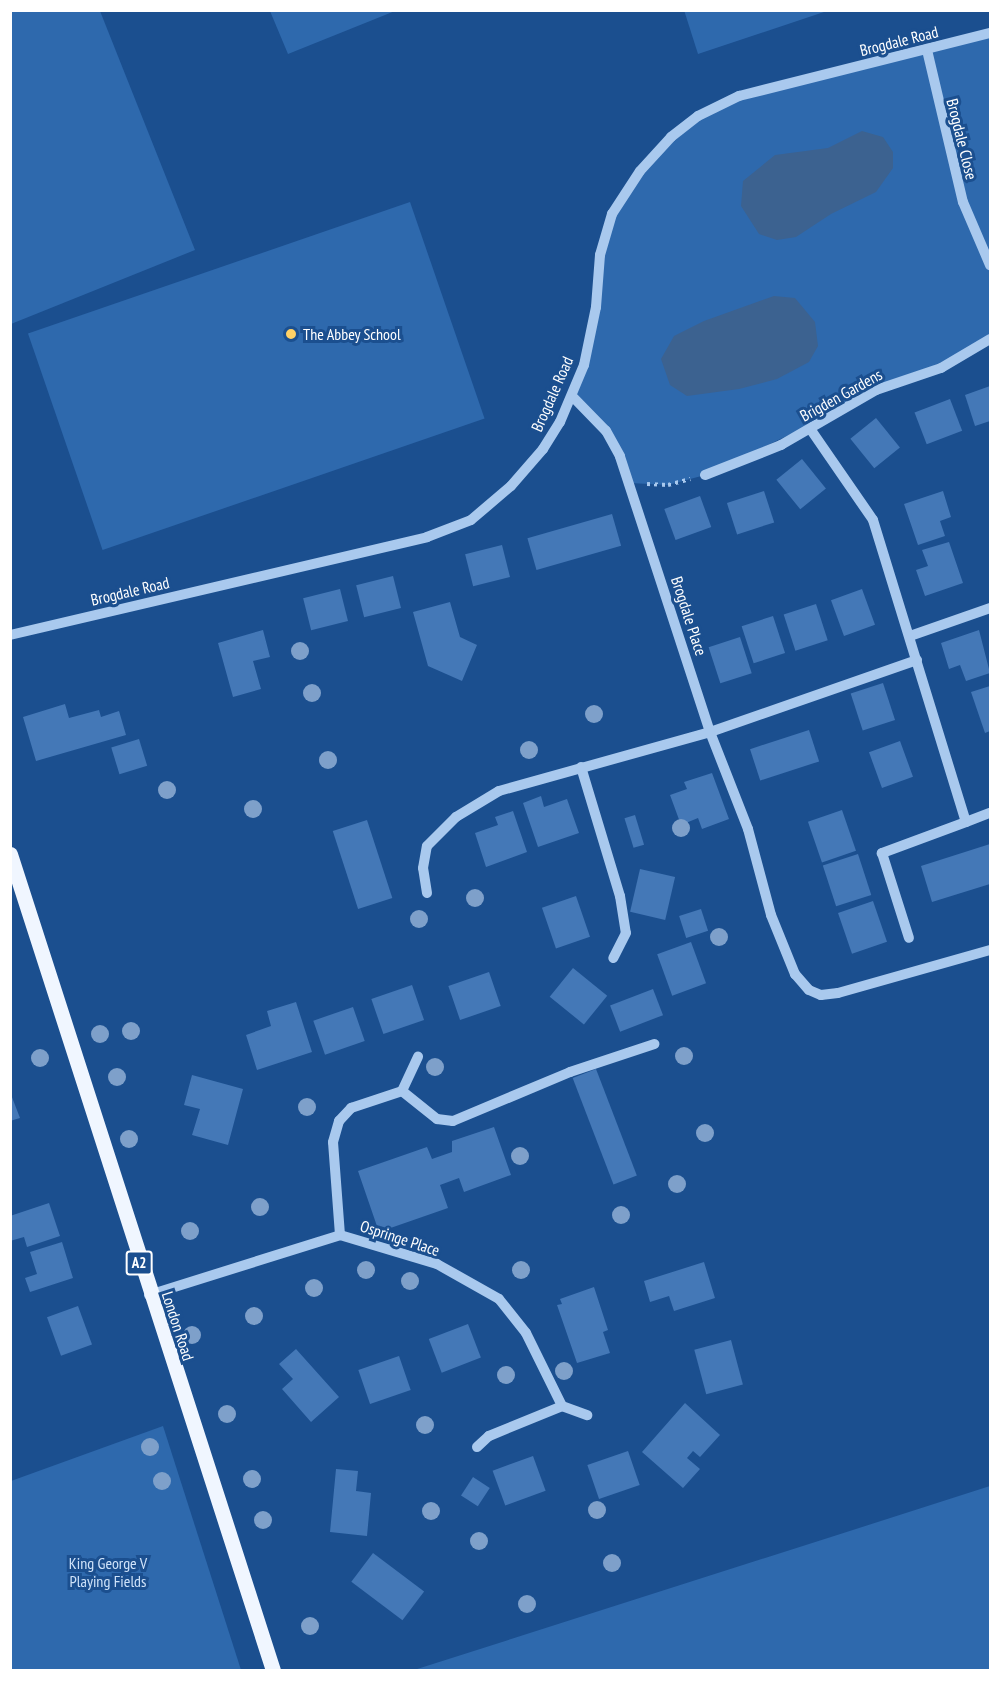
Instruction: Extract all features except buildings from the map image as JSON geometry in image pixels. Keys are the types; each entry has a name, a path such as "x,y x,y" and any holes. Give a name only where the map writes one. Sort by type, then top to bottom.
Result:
{"main road":[{"name":"London Road","path":"10,854 149,1295 273,1671"}],"street":[{"name":"Brogdale Road","path":"10,635 454,528 484,511 511,486 543,449 572,396 592,332 605,232 621,199 655,153 698,116 739,96 990,33"},
{"name":"Brogdale Close","path":"927,50 963,202 990,266"},
{"name":"Brigden Gardens","path":"705,475 811,430 876,390 941,368 990,339"},
{"name":"Brogdale Place","path":"572,396 606,431 630,483 710,732 748,829 771,915 795,974 809,990 821,995 838,993 990,950"},
{"path":"811,430 873,520 966,822"},
{"path":"910,636 990,608"},
{"path":"427,894 423,868 427,846 456,817 499,791 710,732 917,660"},
{"path":"581,767 592,794 620,896 626,933 613,958"},
{"path":"909,938 882,854 990,813"},
{"path":"418,1056 402,1091 437,1119 453,1121 570,1072 654,1044"},
{"name":"Ospringe Place","path":"340,1235 333,1142 339,1121 351,1108 402,1091"},
{"name":"Ospringe Place","path":"149,1295 340,1235 437,1264 499,1299 526,1333 562,1406"},
{"path":"477,1448 489,1436 562,1406 587,1415"}],"path":[{"path":"630,483 668,485 705,475"}],"green space":[{"path":"11,10 100,11 195,250 11,324"},
{"path":"684,10 827,10 827,11 698,54"},
{"path":"270,11 395,11 288,54"},
{"path":"990,33 990,339 705,475 668,485 630,483 620,456 572,396 584,365 605,232 640,171 712,108"},
{"path":"410,202 485,419 103,550 28,334"},
{"name":"King George V Playing Fields","path":"163,1426 241,1670 11,1670 11,1481"},
{"path":"990,1486 990,1670 414,1670 831,1537"}],"shaded area":[{"path":"862,131 883,137 893,152 893,168 876,192 831,214 796,237 777,240 759,234 741,206 743,181 775,155 828,148"},
{"path":"774,296 795,298 815,322 818,346 809,362 777,379 739,389 687,396 670,385 661,359 674,336 704,321"}],"place":[{"name":"The Abbey School","path":"291,334"}]}
